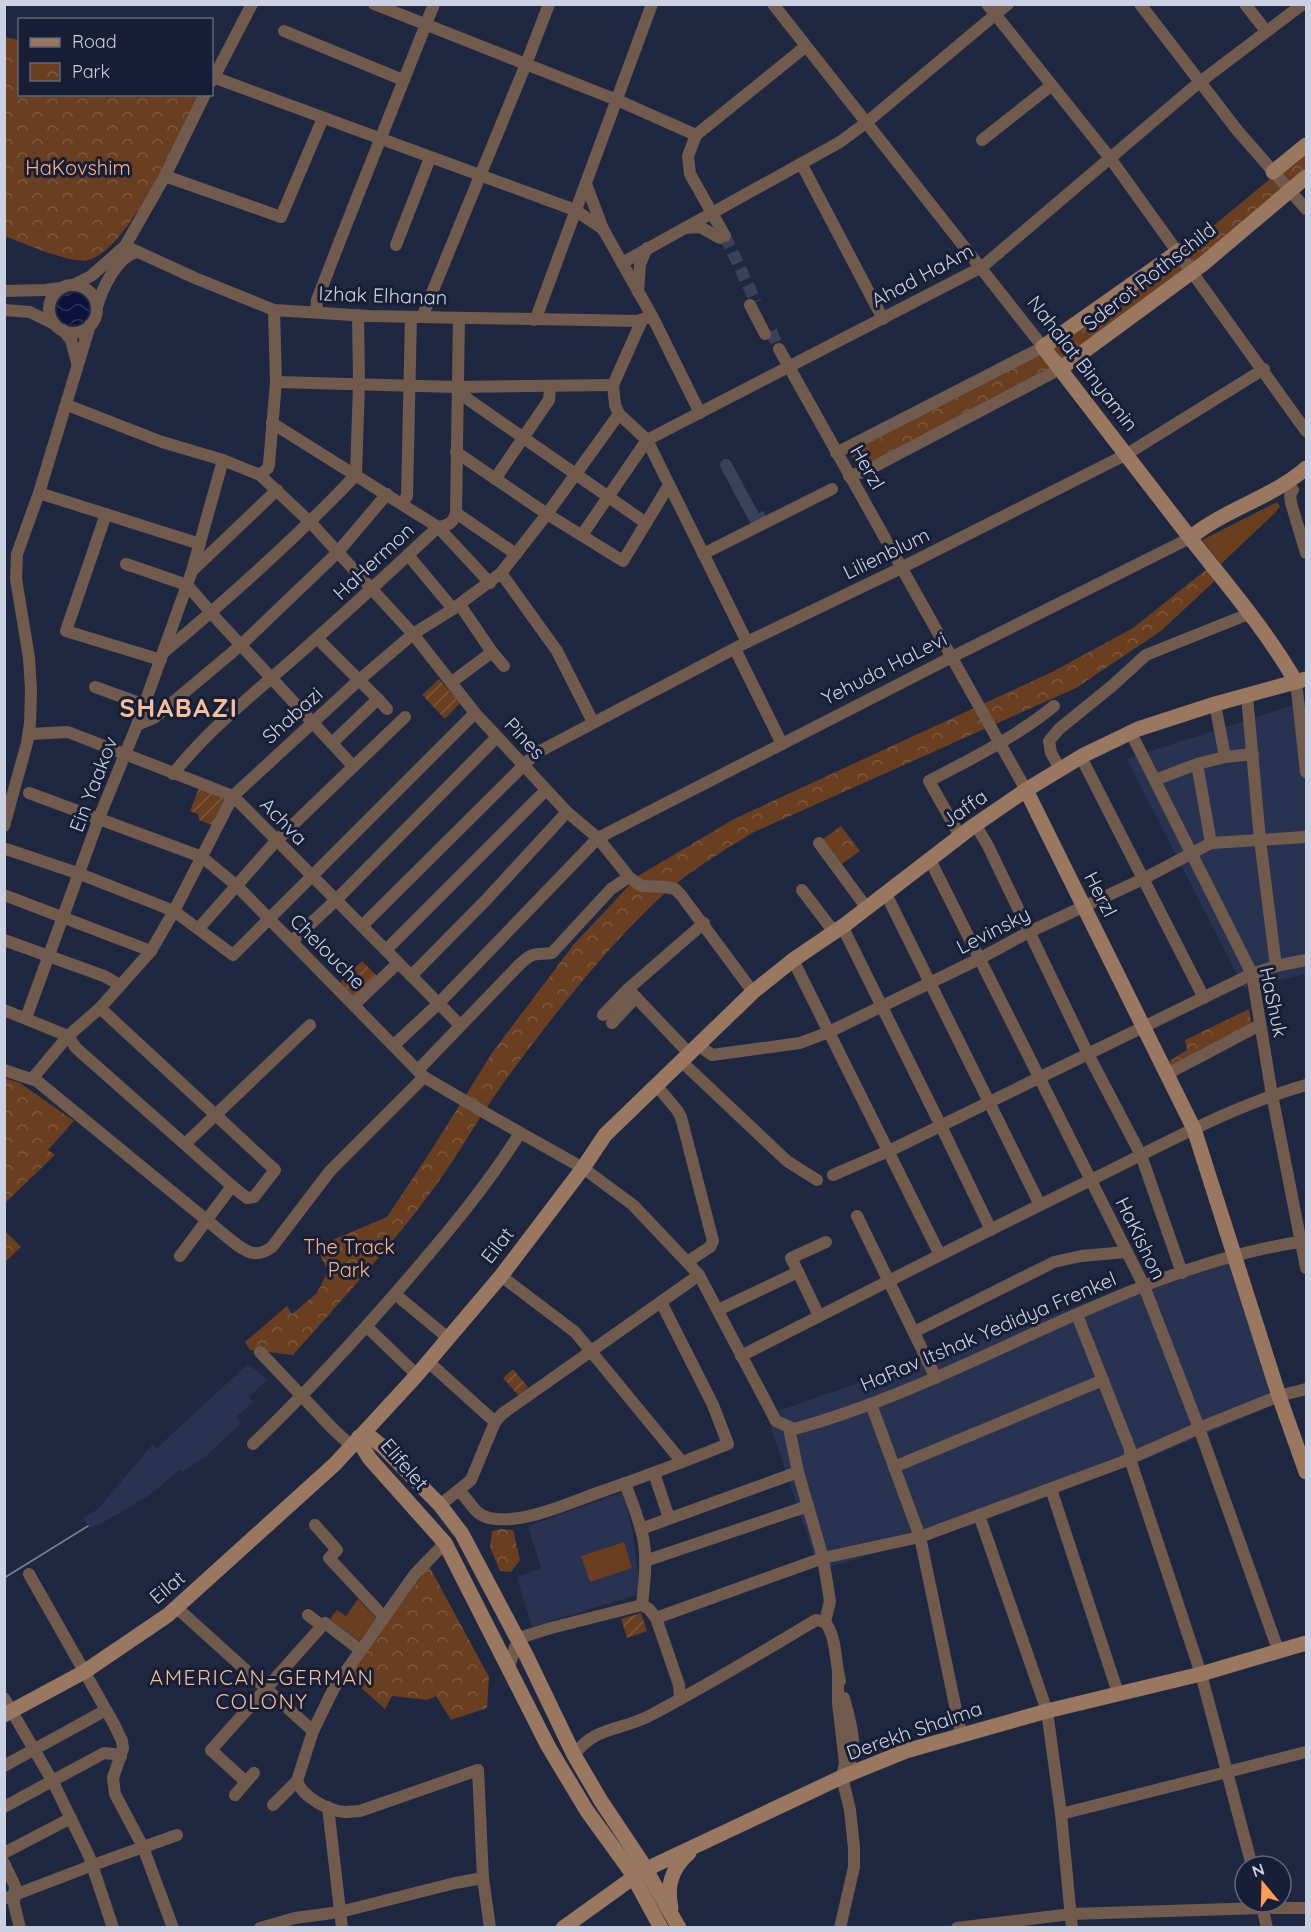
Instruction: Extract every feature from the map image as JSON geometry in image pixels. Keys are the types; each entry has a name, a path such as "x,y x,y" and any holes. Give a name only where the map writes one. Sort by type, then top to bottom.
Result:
{"street":[{"path":"213,77 252,4"},
{"path":"374,4 616,100 696,135"},
{"path":"316,312 317,300 434,4"},
{"path":"402,504 407,496 408,386 416,317 481,175 549,4"},
{"path":"534,320 652,4"},
{"name":"Nahalat Binyamin","path":"773,4 982,267 1301,680 1306,772"},
{"path":"623,261 802,165 840,142 867,122 991,9 1008,4"},
{"path":"1140,4 1199,83 1306,210"},
{"path":"1245,4 1266,32"},
{"name":"Ahad HaAm","path":"582,535 647,440 982,267 1199,83 1303,4"},
{"path":"991,9 1110,158 1264,369 1306,431"},
{"path":"284,32 403,80"},
{"path":"684,228 700,227 722,237 688,168 688,156 696,135 806,47"},
{"path":"213,79 575,210 603,229"},
{"path":"982,140 1047,88"},
{"path":"78,366 74,346 50,317 49,304 55,293 91,276 124,246 165,176 204,96"},
{"path":"165,176 281,217 323,118"},
{"path":"1273,172 1306,145"},
{"path":"396,245 430,158"},
{"path":"802,165 883,319"},
{"name":"Sderot Rothschild","path":"849,476 866,471 1060,369 1193,271 1306,177"},
{"path":"586,184 603,229 623,261 647,318 700,413"},
{"name":"Izhak Elhanan","path":"124,246 274,310 534,320 647,318"},
{"path":"638,293 640,264 647,248"},
{"name":"Sderot Rothschild","path":"836,453 1043,347 1179,251"},
{"path":"96,308 108,278 128,256 137,252"},
{"path":"4,291 45,290 67,286 84,287 90,292 96,308 39,493 20,542 16,561 16,579 29,658 31,690 29,734 4,826"},
{"path":"753,303 768,332"},
{"path":"4,310 30,312 58,327 75,332 90,325"},
{"path":"260,475 269,466 276,382 274,310"},
{"path":"106,514 66,631 162,656 311,523 356,475 359,384 358,315"},
{"path":"459,318 456,387 456,513 516,555"},
{"path":"647,318 613,385 613,396 619,414 647,440 747,642"},
{"name":"Herzl","path":"776,350 902,568 1026,790 1194,1129 1279,1396 1306,1472"},
{"name":"Lilienblum","path":"362,926 524,765 542,750 747,642 902,568 1127,454 1264,369"},
{"path":"276,382 456,387 613,385"},
{"path":"456,387 469,400 646,523"},
{"path":"495,479 549,400 550,387"},
{"name":"Pines","path":"67,405 162,442 223,460 260,475 311,523 337,554 413,634 475,713 567,812 598,838 629,877"},
{"name":"Shabazi","path":"32,1079 68,1036 100,1008 151,951 233,796 359,680 413,634 456,607 501,573 619,414"},
{"path":"272,423 438,527 490,583"},
{"path":"456,452 547,514 623,561 669,485"},
{"name":"Ein Yaakov","path":"26,1018 99,818 145,705 192,571 223,460"},
{"name":"Yehuda HaLevi","path":"394,1045 438,1004 598,838 1190,538 1210,524 1284,486 1306,468"},
{"name":"Yehuda HaLevi","path":"1190,538 1215,531 1293,490 1306,479"},
{"path":"704,554 832,489"},
{"path":"192,571 277,490"},
{"path":"1293,490 1290,495 1291,503 1306,553"},
{"path":"39,493 200,544"},
{"path":"137,725 154,718 241,645 337,554 387,494"},
{"name":"HaHermon","path":"173,774 190,753 438,527 447,526 454,520 456,513"},
{"path":"408,555 456,607 504,666"},
{"path":"126,564 187,585 353,766"},
{"path":"501,573 557,651 593,722"},
{"path":"1060,769 1049,747 1049,741 1053,735 1146,655 1251,613"},
{"path":"317,638 387,709"},
{"path":"735,649 782,744"},
{"path":"452,681 492,652"},
{"name":"Jaffa","path":"690,1053 753,992 793,960 966,832 1026,790 1084,754 1130,731 1301,680"},
{"path":"95,687 145,705"},
{"path":"1247,696 1260,840 1276,966"},
{"path":"332,742 378,699"},
{"path":"1215,704 1225,757"},
{"path":"1054,705 1031,725 1000,744 929,781 966,832 978,829 1140,1155 1182,1273"},
{"path":"6,849 80,874 174,911 233,955 475,713"},
{"path":"199,928 276,841 405,717"},
{"name":"HaShuk","path":"1130,731 1252,974 1272,1095 1303,1241 1306,1268"},
{"name":"Achva","path":"29,734 68,732 233,796 460,1025"},
{"path":"292,942 497,737"},
{"path":"1084,754 1083,761 1204,998"},
{"path":"1155,780 1197,764 1225,757 1252,754"},
{"path":"1197,764 1211,843"},
{"path":"387,950 546,790"},
{"name":"Chelouche","path":"29,793 202,857 237,886 421,1074 583,1168 633,1205 699,1275 776,1421 789,1428"},
{"path":"411,976 486,900 567,812"},
{"name":"Levinsky","path":"690,1053 712,1055 800,1043 829,1032 929,984 1211,843 1306,837"},
{"path":"819,843 867,907"},
{"name":"HaKishon","path":"932,857 932,864 1144,1286 1199,1428 1274,1638 1281,1651"},
{"path":"4,1070 32,1079 246,1252 259,1254 272,1247 330,1171 421,1074 460,1025 529,956 537,953 552,953 611,889 629,877 641,886 675,889 704,923 753,992"},
{"path":"802,890 845,932 991,1230"},
{"path":"4,895 151,951"},
{"path":"881,895 888,898 1040,1205"},
{"path":"607,1019 704,923"},
{"path":"4,940 104,976 120,984"},
{"path":"793,960 940,1255"},
{"path":"833,1175 942,1126 1252,974 1306,960"},
{"path":"354,1005 398,963"},
{"path":"632,993 690,1053 787,1161 817,1180"},
{"path":"4,1010 68,1036 76,1048 232,1186 248,1198 254,1197 275,1170 100,1008"},
{"path":"185,1144 310,1025"},
{"path":"1167,1074 1260,1025"},
{"name":"Eilat","path":"7,1708 84,1672 177,1608 358,1443 501,1276 583,1168 605,1135 690,1053"},
{"path":"656,1085 681,1117 713,1241 710,1247 687,1262"},
{"path":"741,1356 1194,1129 1272,1095 1306,1085"},
{"path":"253,1444 302,1397 367,1327 455,1225 497,1170 520,1133"},
{"path":"180,1256 232,1186"},
{"path":"857,1216 936,1378"},
{"name":"HaRav Itshak Yedidya Frenkel","path":"789,1428 798,1428 871,1404 936,1378 1144,1286 1235,1256 1303,1241"},
{"path":"819,1316 791,1258 826,1242"},
{"path":"914,1332 1054,1262 1081,1256 1126,1252"},
{"path":"718,1310 798,1272"},
{"path":"440,1505 474,1476 495,1422 502,1414 699,1275"},
{"path":"501,1276 575,1332 682,1462"},
{"path":"395,1294 448,1338"},
{"path":"459,1491 482,1516 510,1519 529,1516 654,1473 728,1444 713,1405 661,1302"},
{"path":"1077,1315 1130,1449 1130,1459 1201,1674 1249,1854"},
{"path":"367,1327 417,1375"},
{"name":"Elifelet","path":"260,1352 345,1440 358,1443 372,1438 383,1447 440,1505 462,1534 519,1641 574,1755 637,1869"},
{"path":"434,1367 495,1422"},
{"path":"894,1467 1103,1380"},
{"path":"656,1618 823,1558 920,1537 1130,1459 1279,1396 1306,1389"},
{"path":"871,1404 920,1537 962,1734"},
{"path":"789,1428 798,1472 823,1558 830,1601 825,1622"},
{"name":"Elifelet","path":"358,1443 445,1543 548,1746 581,1802 637,1869"},
{"path":"641,1529 798,1472"},
{"path":"654,1473 669,1518"},
{"path":"625,1483 641,1529 645,1561 642,1605"},
{"path":"1051,1489 1118,1693"},
{"path":"645,1561 808,1506"},
{"path":"979,1515 1047,1711 1061,1814 1072,1928"},
{"path":"315,1525 337,1550 329,1558 384,1617"},
{"path":"273,1805 297,1781 313,1731 334,1688 415,1574 445,1543"},
{"path":"29,1574 122,1741 121,1757 113,1778 115,1794 143,1847 172,1928"},
{"path":"509,1667 522,1637 642,1605 649,1609 656,1618 680,1685 680,1699"},
{"path":"177,1608 313,1731"},
{"path":"308,1615 322,1626"},
{"path":"574,1755 592,1736 645,1718 731,1672 816,1620 825,1622 832,1636 838,1674 838,1703 845,1757 842,1777 850,1810 855,1848 854,1867 840,1928"},
{"path":"235,1795 250,1778 212,1750 325,1623 356,1646"},
{"name":"Derekh Shalma","path":"563,1928 637,1869 897,1754 1047,1711 1201,1674 1306,1643"},
{"path":"7,1708 34,1749 71,1818 93,1865 112,1928"},
{"path":"4,1766 106,1710"},
{"path":"1061,1814 1306,1752"},
{"path":"4,1807 104,1753 121,1757"},
{"path":"297,1781 303,1793 328,1807 344,1812 360,1810 477,1770 483,1878 490,1928"},
{"path":"328,1807 342,1928"},
{"path":"4,1853 71,1818"},
{"path":"10,1897 177,1835"},
{"path":"676,1921 668,1893 674,1869 690,1852 712,1837"},
{"path":"4,1863 13,1878 10,1897 20,1928"},
{"path":"637,1869 676,1921"},
{"path":"637,1869 662,1928"},
{"path":"260,1928 295,1918 340,1912 483,1878"},
{"path":"957,1928 1071,1914 1233,1906"}],"shaded area":[{"path":"1306,701 1306,974 1244,988 1127,759"},
{"path":"1237,1250 1288,1399 1139,1462 975,1524 819,1570 767,1415"},
{"path":"248,1364 267,1379 249,1397 253,1402 236,1417 241,1423 206,1456 183,1472 180,1470 148,1496 90,1528 83,1518 98,1509 153,1444 157,1448"},
{"path":"623,1492 633,1533 640,1594 532,1627 517,1577 541,1568 528,1526"}],"green space":[{"name":"HaKovshim","path":"4,37 18,40 18,96 198,96 152,188 120,236 104,252 88,260 70,259 5,236"},
{"path":"1306,149 1306,173 1197,266 1063,363 860,470 849,452 975,385 1174,257"},
{"path":"1277,502 1280,507 1275,513 1221,564 1202,540"},
{"name":"The Track Park","path":"1212,565 1220,576 1161,631 1076,688 754,832 674,885 622,936 562,1006 498,1091 446,1171 420,1206 367,1271 293,1355 250,1350 245,1342 287,1306 292,1314 317,1293 328,1271 316,1247 387,1217 492,1053 574,944 638,876 734,819 1052,672 1133,628"},
{"path":"439,679 460,703 445,719 422,695"},
{"path":"199,788 227,798 212,825 199,820 198,814 190,811"},
{"path":"841,826 860,851 842,864 823,839"},
{"path":"362,961 379,978 356,1001 339,984"},
{"path":"1249,1009 1253,1032 1173,1074 1169,1061 1187,1050 1185,1040"},
{"path":"5,1078 20,1083 74,1121 48,1150 55,1155 5,1205"},
{"path":"4,1230 21,1247 5,1262 4,1262"},
{"path":"513,1369 528,1387 519,1396 503,1378"},
{"path":"513,1530 520,1560 511,1572 500,1571 490,1547 492,1531"},
{"path":"624,1542 632,1568 590,1582 581,1556"},
{"path":"429,1566 489,1677 487,1708 451,1720 436,1696 427,1700 392,1696 385,1709 348,1676"},
{"path":"358,1599 377,1619 359,1641 330,1619 337,1610 346,1616"},
{"path":"641,1613 647,1631 627,1638 621,1619"}],"water":[{"path":"73,293 85,297 89,309 85,321 73,325 61,321 57,309 61,297"}],"tunnel":[{"path":"725,236 756,302"},
{"path":"771,331 779,349"},
{"path":"756,521 726,465 756,521 770,514"}],"tram line":[{"path":"4,1578 88,1526"}],"district":[{"name":"SHABAZI","path":"179,707"},
{"name":"AMERICAN–GERMAN COLONY","path":"262,1689"}]}
